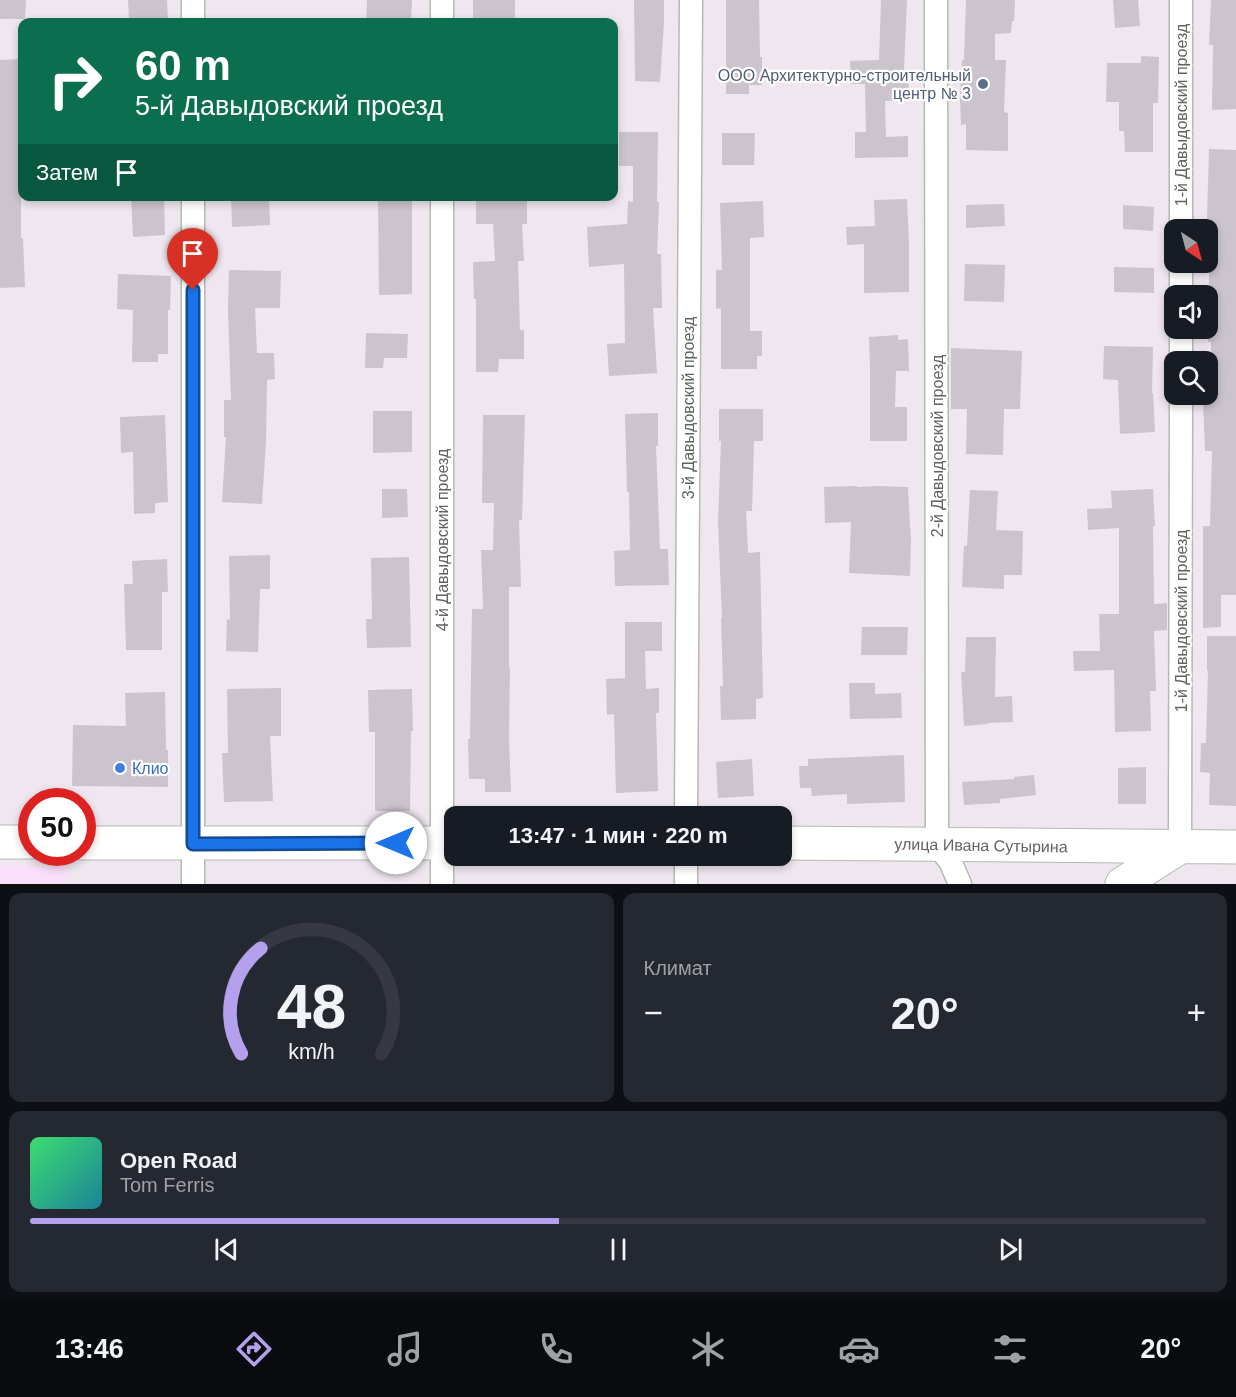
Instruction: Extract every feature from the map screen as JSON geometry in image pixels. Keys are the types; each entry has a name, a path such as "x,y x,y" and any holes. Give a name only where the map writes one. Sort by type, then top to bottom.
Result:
{"main road":[{"path":"0,842 18,842"},
{"path":"96,843 444,843"},
{"name":"улица Ивана Сутырина","path":"792,843 1236,847"},
{"path":"1122,884 1180,847"}],"street":[{"path":"194,0 194,18"},
{"path":"442,0 442,18"},
{"name":"3-й Давыдовский проезд","path":"686,806 691,0"},
{"name":"2-й Давыдовский проезд","path":"936,0 937,845"},
{"name":"1-й Давыдовский проезд","path":"1181,0 1181,219"},
{"path":"193,201 193,884"},
{"name":"4-й Давыдовский проезд","path":"442,201 448,806"},
{"name":"1-й Давыдовский проезд","path":"1180,847 1181,405"},
{"path":"937,845 950,861 960,884"},
{"name":"4-й Давыдовский проезд","path":"442,884 445,866"},
{"path":"686,866 686,884"}],"shaded area":[{"path":"0,866 66,867 66,884 0,884"}],"building":[{"path":"0,0 26,0 25,18 0,19"},
{"path":"128,0 167,0 168,18 129,18"},
{"path":"367,0 412,0 411,18 366,18"},
{"path":"473,0 515,0 515,18 473,18"},
{"path":"634,0 664,0 660,82 635,81"},
{"path":"726,0 759,0 762,85 749,85 749,94 726,94"},
{"path":"881,0 907,0 904,70 908,70 909,100 885,101 886,137 908,136 908,157 855,158 855,132 866,132 865,84 851,84 850,61 879,60"},
{"path":"966,0 1015,0 1011,33 995,34 995,60 1006,60 1004,112 1008,113 1008,151 966,150 966,124 961,125 960,99"},
{"path":"1113,0 1138,0 1140,26 1115,28"},
{"path":"1211,0 1236,0 1236,109 1212,110 1213,45 1209,45"},
{"path":"1141,56 1159,57 1158,103 1153,103 1153,152 1125,152 1124,131 1119,131 1119,102 1106,102 1107,63 1141,63"},
{"path":"18,59 18,201 21,201 25,287 0,288 0,60"},
{"path":"619,132 658,132 657,254 661,254 662,308 653,308 657,373 609,376 607,344 625,343 624,264 589,267 587,227 627,224 628,201 633,202 633,166 619,166"},
{"path":"722,133 755,133 754,165 722,165"},
{"path":"1209,149 1236,150 1236,595 1221,595 1221,627 1203,628 1203,526 1210,526 1212,451 1205,451 1203,405 1218,405 1218,351 1211,351 1211,342 1208,342 1208,339 1218,339 1218,285 1209,285 1209,273 1218,273 1218,219 1207,219"},
{"path":"907,199 909,292 864,293 864,244 847,245 846,227 875,226 874,200"},
{"path":"131,201 164,201 165,235 133,237"},
{"path":"231,201 269,201 270,225 232,227"},
{"path":"378,201 412,201 412,294 379,295"},
{"path":"476,201 527,201 527,224 522,224 524,261 518,261 520,330 524,330 524,359 499,359 498,372 476,372 476,299 474,299 473,262 495,261 493,224 476,224"},
{"path":"763,201 764,237 750,238 750,331 762,331 762,356 757,356 757,369 721,369 721,308 716,309 716,270 722,270 720,203"},
{"path":"1004,204 1005,226 966,228 966,205"},
{"path":"1123,205 1154,207 1153,231 1123,229"},
{"path":"965,264 1005,265 1004,302 964,301"},
{"path":"1114,267 1154,268 1154,293 1114,292"},
{"path":"229,270 281,271 280,308 255,308 257,353 274,353 275,379 267,380 262,504 222,502 226,437 224,437 224,400 231,400"},
{"path":"118,274 171,276 168,354 158,354 158,362 132,362 133,310 117,309"},
{"path":"366,333 408,334 407,358 384,358 383,368 365,368"},
{"path":"898,335 898,340 908,339 909,371 896,371 895,407 907,407 907,441 870,441 869,337"},
{"path":"1104,346 1153,347 1152,393 1155,432 1120,434 1118,380 1103,379"},
{"path":"951,348 1022,351 1020,409 1004,409 1003,455 966,454 967,409 951,409"},
{"path":"719,409 763,409 763,441 754,441 752,511 746,511 748,553 760,552 763,698 756,699 756,719 721,720 720,686 723,686 718,522 721,441 719,441"},
{"path":"373,411 412,411 412,452 373,453"},
{"path":"658,413 658,446 656,446 660,549 668,549 669,585 615,586 614,551 630,550 625,414"},
{"path":"165,415 168,502 155,503 155,513 134,514 133,452 121,453 120,417"},
{"path":"483,415 525,415 522,520 519,520 521,587 509,587 511,792 485,792 485,779 469,779 472,609 483,609 481,550 493,550 494,503 482,503"},
{"path":"824,487 908,487 910,576 849,573 851,522 825,523"},
{"path":"382,489 407,489 408,517 382,518"},
{"path":"1153,489 1154,604 1167,603 1167,630 1154,631 1156,691 1150,691 1151,731 1115,732 1114,670 1074,671 1073,651 1100,651 1099,614 1119,614 1119,528 1088,530 1087,509 1112,508 1111,491"},
{"path":"970,490 998,491 996,530 1023,531 1022,575 1004,575 1004,589 962,587"},
{"path":"270,555 270,589 260,589 258,652 226,651 227,619 230,620 229,556"},
{"path":"409,557 411,647 367,648 366,619 372,619 371,558"},
{"path":"167,559 168,592 162,592 162,650 126,650 124,584 133,584 132,561"},
{"path":"625,622 662,622 662,651 645,651 646,689 659,688 659,713 656,713 658,791 616,793 614,714 607,715 606,679 625,678"},
{"path":"862,627 908,627 907,655 861,655"},
{"path":"1207,636 1236,636 1236,806 1209,805 1210,773 1200,772 1201,743 1206,743"},
{"path":"966,637 996,637 995,697 1012,696 1013,722 964,726 961,672 965,672"},
{"path":"849,683 875,683 875,694 901,693 902,718 850,719"},
{"path":"281,688 281,736 270,736 273,801 224,802 222,753 228,753 227,689"},
{"path":"412,689 410,811 375,811 375,732 369,732 368,690"},
{"name":"Клио","path":"165,692 168,787 72,786 73,725 126,726 125,693"},
{"path":"904,755 905,802 847,804 847,794 812,796 811,788 800,788 799,766 808,766 808,759"},
{"path":"752,759 754,796 718,798 716,762"},
{"path":"1146,767 1146,804 1118,804 1118,768"},
{"path":"1034,775 1036,795 1000,799 1000,803 964,805 962,782 1014,779 1014,777"}],"place":[{"name":"ООО Архитектурно-строительный центр № 3","path":"983,84"},
{"name":"Клио","path":"120,768"}],"route":[{"path":"193,290 193,844 396,843"}]}
